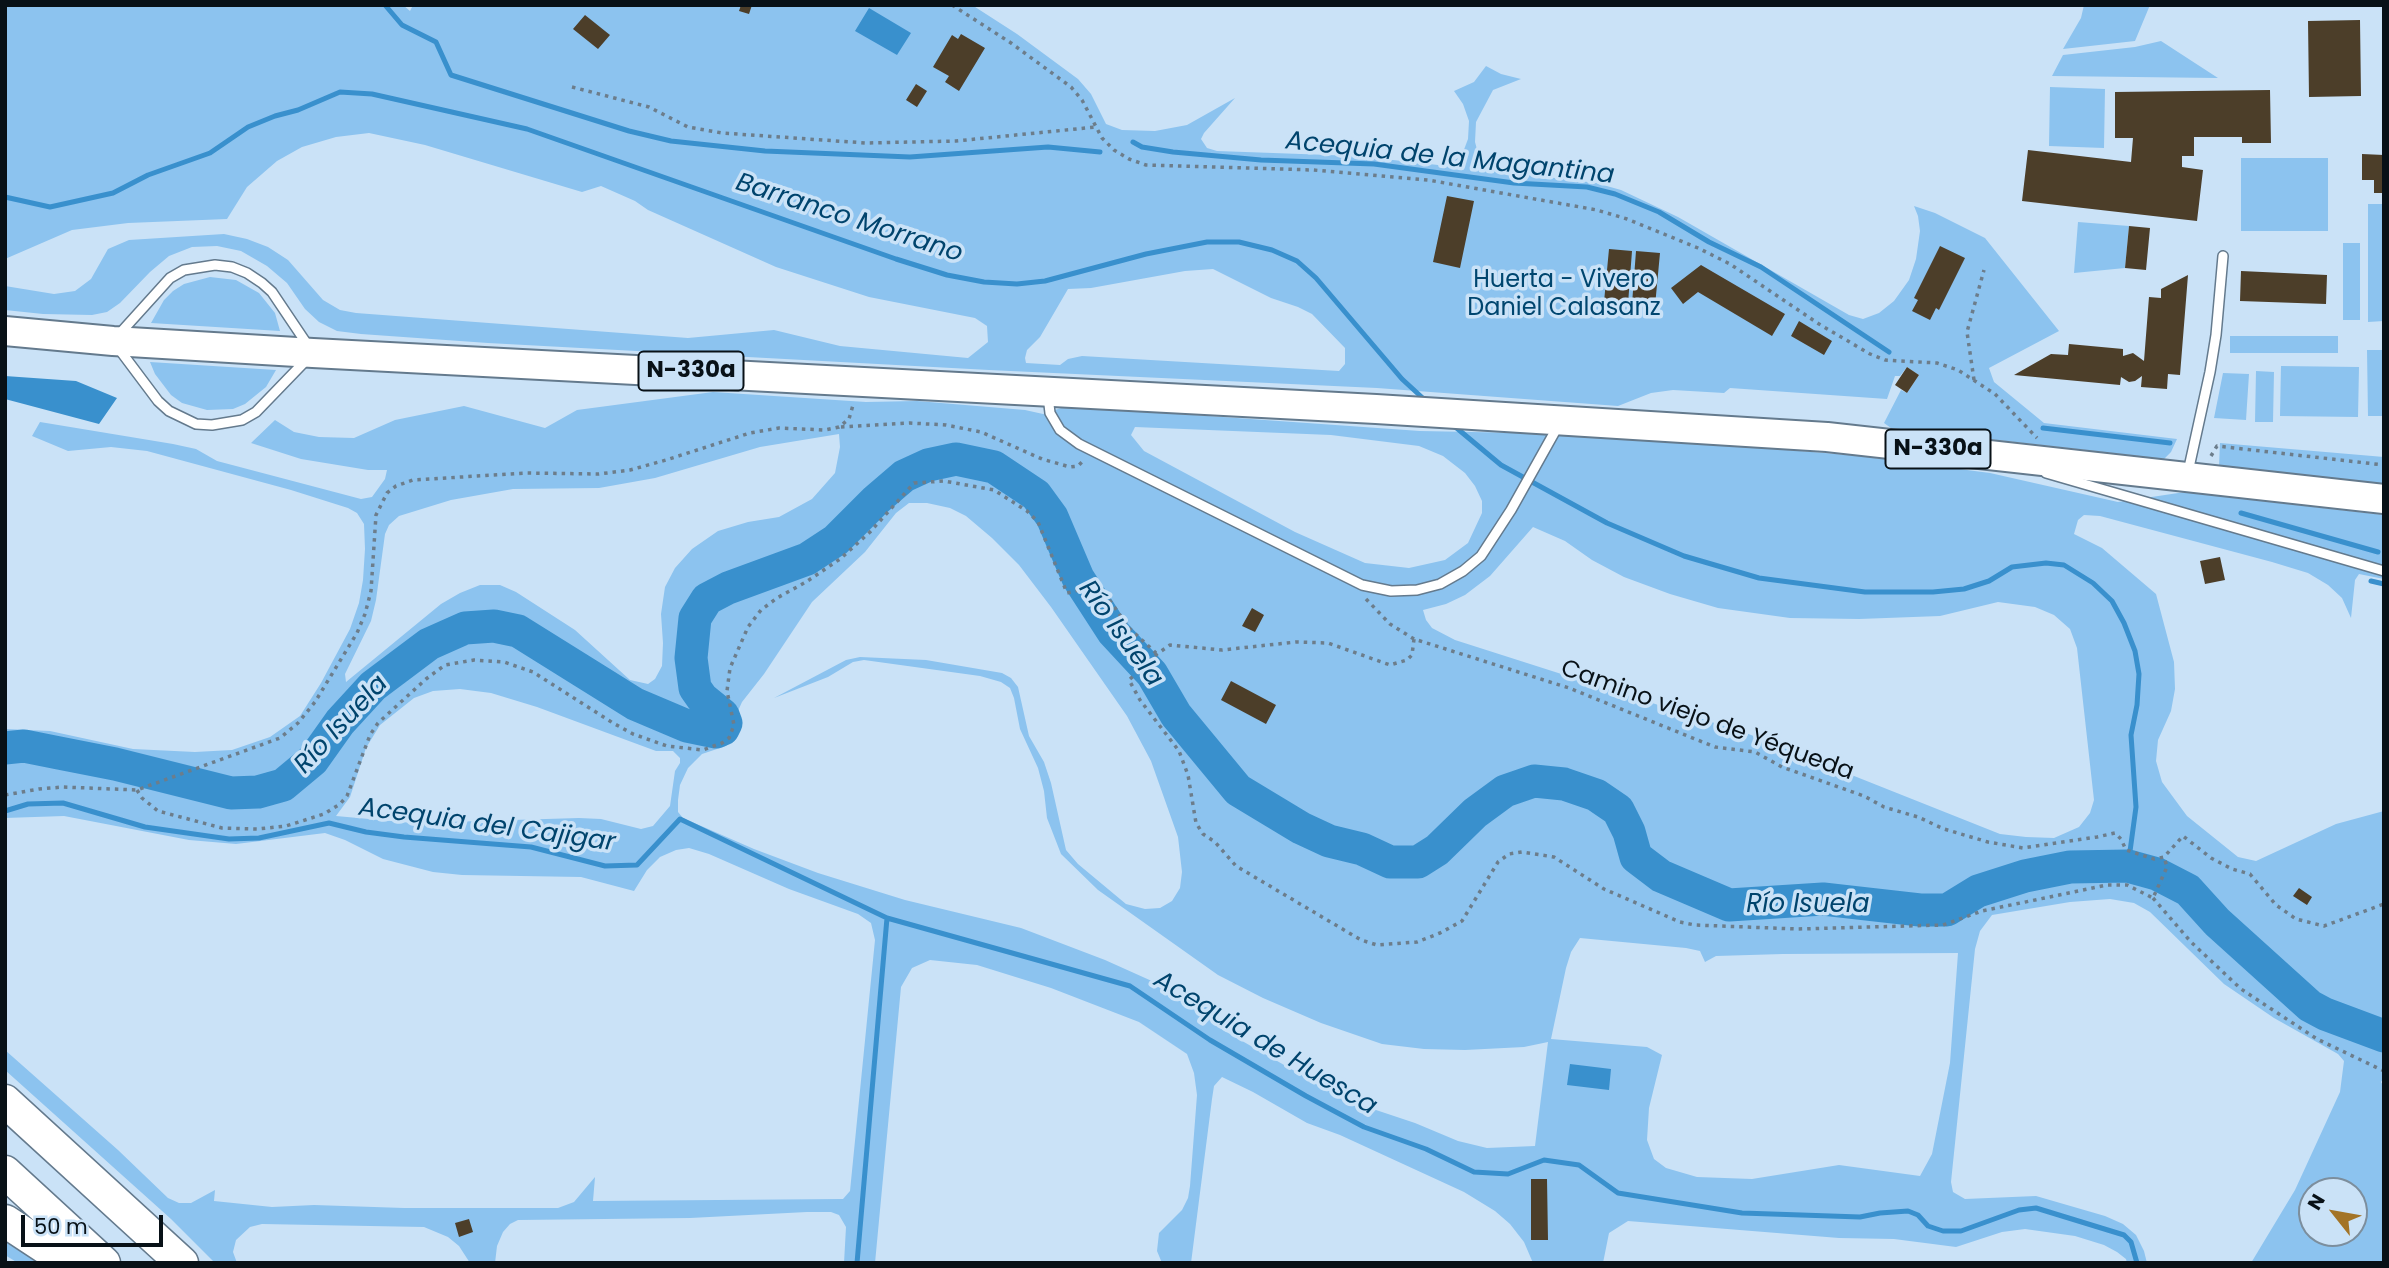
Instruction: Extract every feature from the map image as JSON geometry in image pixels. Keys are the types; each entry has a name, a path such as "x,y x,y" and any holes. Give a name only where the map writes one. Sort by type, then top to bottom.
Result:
{"highway":[{"name":"N-330a","path":"5,331 113,341 313,353 1376,408 1827,437 2060,463 2189,466 2384,499"},
{"path":"5,1101 182,1263"},
{"path":"5,1172 104,1263"},
{"path":"5,1221 69,1263"}],"lane":[{"path":"2189,466 2210,372 2223,256"},
{"path":"215,265 240,270 262,283 272,292 313,353 256,412 242,420 212,425 196,424 169,411 158,401 113,341 170,278 184,270 215,265"},
{"path":"1048,391 1050,413 1060,430 1079,444 1362,585 1391,591 1417,590 1440,584 1463,572 1481,556 1511,510 1562,419"},
{"path":"1996,456 2093,488 2384,571"}],"path":[{"path":"952,5 1011,43 1071,87 1082,100 1102,138 1114,150 1129,159 1146,165 1313,170 1428,180 1607,213 1657,230 1730,264 1819,324 1870,354 1885,360 1937,363 1958,370 1975,380 2015,413 2060,463"},
{"path":"572,87 649,107 688,127 722,133 866,144 956,141 1096,127"},
{"path":"1975,380 1967,332 1984,270"},
{"path":"839,427 849,419 863,380"},
{"path":"5,795 64,787 137,790 280,738 298,723 315,702 365,614 371,591 376,515 387,493 396,486 413,480 526,473 599,474 630,470 750,433 779,428 825,430 910,423 946,425 981,432 1042,459 1070,467 1078,466 1092,451"},
{"path":"2189,466 2210,457 2217,446 2384,465"},
{"path":"137,790 142,799 158,811 222,828 286,826 324,814 347,796 367,741 379,723 445,665 474,660 505,662 533,672 613,723 667,746 703,750 722,743 729,738 734,725 727,691 730,668 748,627 761,610 776,598 840,559 870,532 914,483 944,481 994,490 1027,511 1038,522 1067,593 1099,585 1129,628 1157,653"},
{"name":"Camino viejo de Yéqueda","path":"1362,585 1364,595 1376,611 1390,624 1415,639 1569,688 1715,747 1755,752 1782,767 1864,796 1884,807 1918,817 1944,829 1988,842 2023,848 2115,832 2126,850 2154,859 2164,857"},
{"path":"1415,639 1412,655 1407,660 1391,665 1328,643 1296,642 1222,650 1170,645 1157,653 1129,680 1140,700 1180,751 1188,775 1196,823 1203,834 1215,842 1236,866 1361,940 1377,945 1417,942 1462,921 1498,862 1509,854 1522,852 1554,857 1604,889 1661,915 1695,925 1797,929 1943,925 1982,911 2107,885 2127,885 2152,898 2191,942 2241,989 2317,1039 2384,1071"},
{"path":"2152,898 2167,867 2164,857 2183,836 2211,858 2232,869 2250,874 2276,905 2295,919 2324,926 2384,904"}],"green space":[{"name":"Huerta - Vivero Daniel Calasanz","path":"5,5 403,5 410,11 413,5 972,5 1078,79 1091,94 1106,124 1122,130 1155,131 1187,125 1235,98 1201,139 1207,148 1217,151 1357,156 1447,166 1462,155 1468,139 1469,121 1463,104 1454,91 1474,82 1486,66 1501,74 1521,79 1493,90 1476,122 1475,142 1486,165 1498,171 1596,183 1621,190 1678,217 1849,315 1863,319 1879,313 1894,301 1909,280 1916,259 1920,231 1914,206 1935,213 1985,238 2059,331 1989,368 1994,382 2044,423 2177,439 2164,459 1891,428 1884,423 1901,390 1907,393 1919,375 1907,367 1900,376 1895,376 1887,399 1730,388 1724,393 1673,390 1651,393 1618,406 1377,388 989,370 361,334 337,331 319,322 305,309 287,283 267,266 241,251 217,246 192,247 169,256 107,312 92,315 5,310 5,286 54,294 75,291 91,279 108,249 129,240 224,234 268,247 288,260 323,300 340,310 356,313 688,338 774,330 840,346 968,358 988,342 987,326 975,318 869,297 776,267 601,186 582,192 425,145 369,133 336,137 302,147 277,161 247,187 227,219 128,223 72,230 5,259","holes":["1213,269 1271,298 1312,314 1345,348 1345,364 1339,371 1082,356 1068,359 1060,365 1026,363 1027,350 1040,337 1068,289 1091,288 1185,271"]},
{"path":"2084,5 2150,5 2135,41 2063,49 2081,18"},
{"path":"2161,41 2218,78 2052,76 2063,55 2135,47"},
{"path":"2050,87 2105,89 2104,148 2049,146"},
{"path":"2241,158 2328,158 2328,231 2241,231"},
{"path":"2368,204 2384,204 2384,321 2368,322"},
{"path":"2078,222 2129,226 2125,268 2074,273"},
{"path":"2343,243 2360,243 2360,320 2343,320"},
{"path":"210,277 236,280 259,293 275,313 280,331 151,323 164,300 173,291 184,284"},
{"path":"2230,336 2338,336 2338,353 2230,353"},
{"path":"2367,350 2384,350 2384,416 2368,416"},
{"path":"150,362 276,370 266,387 245,404 233,409 207,410 182,403 171,395 155,374"},
{"path":"2281,366 2359,367 2358,417 2280,416"},
{"path":"2256,371 2274,372 2273,422 2255,422"},
{"path":"2223,373 2249,374 2246,420 2214,418"},
{"path":"713,392 866,402 917,401 1025,410 1043,414 1067,406 1420,431 1574,434 1704,443 1860,456 1990,473 2118,502 2185,492 2384,515 2384,579 2359,574 2355,580 2351,618 2342,598 2328,585 2308,573 2272,562 2100,516 2084,515 2078,520 2074,534 2102,548 2156,594 2174,662 2175,689 2171,711 2158,740 2156,761 2162,782 2187,816 2238,857 2256,861 2336,824 2384,811 2384,1078 2381,1082 2384,1087 2384,1263 2251,1263 2298,1183 2298,1247 2368,1247 2368,1177 2301,1177 2340,1092 2344,1061 2338,1054 2274,1018 2224,984 2150,912 2134,903 2110,899 2070,902 1992,915 1980,931 1975,949 1951,1182 1953,1192 1965,1199 2036,1196 2105,1216 2123,1224 2136,1235 2147,1263 2127,1263 2126,1259 2104,1245 2075,1236 2025,1229 2002,1232 1956,1247 1894,1239 1839,1238 1628,1221 1609,1233 1603,1263 1533,1263 1524,1242 1510,1224 1495,1211 1464,1192 1340,1135 1307,1123 1222,1077 1214,1086 1191,1263 1162,1263 1157,1251 1159,1233 1182,1210 1190,1186 1197,1095 1194,1073 1187,1054 1139,1022 1051,988 977,965 930,960 912,968 901,987 875,1263 844,1263 846,1227 839,1215 831,1212 807,1212 690,1218 518,1220 503,1232 497,1246 495,1263 470,1263 459,1246 448,1237 424,1227 262,1224 250,1227 236,1240 233,1252 237,1263 215,1263 171,1219 5,1070 5,1050 168,1198 179,1203 191,1203 215,1190 214,1201 272,1207 314,1205 558,1208 574,1202 595,1177 593,1201 843,1199 850,1191 875,940 871,923 858,914 689,848 660,857 647,870 634,891 581,877 433,872 383,859 325,833 236,844 189,840 64,816 5,818 5,729 50,731 133,749 195,752 232,750 270,737 300,716 321,683 350,629 363,580 364,524 357,513 348,508 147,451 111,447 68,451 32,436 40,422 196,449 217,461 361,499 372,497 385,479 387,470 368,470 301,459 251,443 275,420 294,432 319,437 354,438 395,420 464,406 545,428 577,410","holes":["1135,427 1331,435 1419,446 1443,456 1465,473 1482,501 1482,513 1468,543 1445,560 1409,568 1365,563 1295,532 1144,451 1131,435","839,434 840,447 835,473 812,499 779,517 718,531 692,549 675,568 665,587 661,614 662,666 655,679 648,684 630,680 575,630 516,592 500,585 480,585 441,604 346,682 345,674 371,621 385,534 389,525 399,516 451,500 513,489 599,488 655,478 760,447","909,503 927,503 950,508 966,516 1019,565 1051,607 1127,716 1151,761 1178,837 1182,872 1180,888 1172,901 1160,908 1145,909 1126,904 1078,864 1066,850 1051,783 1044,762 1029,736 1018,687 1011,678 1002,673 926,660 860,657 846,660 774,698 828,677 853,662 864,660 980,676 1001,682 1010,688 1014,698 1020,729 1038,768 1047,818 1061,854 1098,890 1218,975 1321,1023 1382,1044 1465,1050 1524,1047 1548,1042 1535,1146 1487,1148 1458,1141 1355,1103 1223,1030 1215,1021 1212,1009 1187,1001 1154,982 1105,960 1021,928 905,900 818,873 683,818 678,812 678,800 680,785 688,768 702,754 726,746 733,739 737,713 742,702 812,602 865,552 896,513","1533,527 1565,541 1592,560 1624,577 1718,608 1790,618 1859,619 1940,616 1998,602 2035,607 2054,615 2070,629 2077,648 2094,800 2090,813 2079,827 2054,838 2000,834 1746,733 1455,640 1432,628 1423,610 1465,595 1490,576","460,689 491,693 656,751 673,751 680,758 680,763 675,771 670,806 653,826 641,829 601,819 579,818 413,823 336,816 350,797 366,748 380,725 414,698 433,691","1580,938 1686,948 1700,951 1705,962 1716,956 1958,953 1950,1063 1932,1154 1920,1176 1839,1165 1752,1179 1697,1177 1666,1168 1654,1159 1647,1140 1649,1108 1662,1055 1647,1047 1551,1039 1571,952","1532,1179 1547,1179 1547,1240 1531,1240"]},
{"path":"2220,443 2384,457 2384,485 2219,466"},
{"path":"5,1242 37,1263 18,1263 5,1255"}],"shaded area":[{"path":"869,8 911,33 897,55 855,31"},
{"path":"5,376 76,381 117,398 99,424 5,399"},
{"path":"1570,1064 1611,1069 1609,1090 1567,1085"}],"building":[{"path":"741,5 752,5 749,14 739,11"},
{"path":"585,15 610,35 598,49 573,29"},
{"path":"2360,20 2361,96 2309,97 2308,21"},
{"path":"961,34 985,48 959,91 945,82 949,76 933,67 952,35 958,39"},
{"path":"916,84 927,91 917,107 906,100"},
{"path":"2270,90 2271,143 2242,143 2242,137 2194,137 2194,156 2182,156 2182,167 2203,170 2197,221 2022,201 2028,150 2131,162 2133,138 2115,138 2115,92"},
{"path":"2362,154 2384,155 2384,193 2374,193 2374,180 2362,180"},
{"path":"1447,196 1474,201 1460,268 1433,262"},
{"path":"2129,226 2150,228 2146,270 2125,268"},
{"path":"1940,246 1965,258 1939,310 1936,308 1930,320 1912,311 1918,300 1914,298"},
{"path":"1609,249 1632,251 1628,304 1604,302"},
{"path":"1636,251 1660,253 1655,306 1632,304"},
{"path":"1701,265 1785,314 1772,336 1698,292 1683,304 1671,288"},
{"path":"2241,271 2327,275 2326,304 2240,301"},
{"path":"2188,275 2180,375 2168,374 2167,389 2141,387 2142,376 2129,382 2121,377 2120,385 2014,375 2051,354 2068,355 2069,344 2123,349 2123,356 2133,353 2144,361 2149,297 2161,298 2161,289"},
{"path":"1799,321 1832,341 1824,355 1791,336"},
{"path":"1907,367 1919,375 1907,393 1895,385"},
{"path":"2220,557 2225,580 2205,584 2200,561"},
{"path":"1252,608 1264,615 1255,632 1242,626"},
{"path":"1231,681 1276,705 1266,724 1221,700"},
{"path":"2299,888 2312,897 2307,905 2293,896"},
{"path":"1531,1179 1547,1179 1548,1240 1531,1240"},
{"path":"469,1219 473,1232 459,1237 455,1223"}],"waterway":[{"name":"Acequia de la Magantina","path":"385,5 402,25 436,42 451,75 629,131 671,141 765,151 910,157 1048,147 1100,152"},
{"name":"Barranco Morrano","path":"5,197 50,207 113,193 148,175 210,153 248,127 275,116 298,110 340,92 372,94 527,129 896,259 947,275 984,282 1017,284 1045,281 1146,254 1207,242 1239,242 1272,250 1297,261 1316,278 1402,379 1427,402"},
{"name":"Acequia de la Magantina","path":"1133,142 1142,147 1173,152 1261,160 1374,164 1514,183 1587,187 1615,194 1659,212 1709,242 1761,267 1889,352"},
{"name":"Barranco Morrano","path":"1453,425 1501,465 1607,523 1684,556 1759,578 1865,592 1933,592 1964,589 1989,581 2012,567 2046,563 2064,565 2093,583 2112,601 2124,623 2135,651 2139,674 2131,735 2136,807 2128,866"},
{"path":"2043,428 2170,443"},
{"name":"Río Isuela","path":"5,748 24,746 115,764 231,793 258,792 283,785 313,760 340,722 373,686 429,644 465,628 494,626 518,631 635,704 687,726 716,732 723,729 726,723 723,715 702,698 695,688 691,658 695,618 707,599 728,588 807,559 836,540 904,476 928,465 956,459 994,467 1036,495 1052,517 1078,578 1113,632 1152,674 1176,715 1238,790 1301,828 1329,841 1362,849 1390,862 1418,862 1437,850 1475,813 1505,791 1534,781 1564,784 1596,795 1618,810 1629,832 1636,857 1661,876 1729,905 1823,899 1920,910 1947,910 1978,891 2025,876 2070,867 2128,866 2157,874 2188,890 2217,922 2310,1006 2384,1036"},
{"path":"2241,513 2378,552"},
{"path":"2371,581 2384,584"},
{"name":"Acequia del Cajigar","path":"5,811 28,804 63,803 145,827 229,839 259,838 329,823 404,837 531,847 605,866 637,865 680,819 887,918"},
{"name":"Acequia de Huesca","path":"857,1263 887,918 1130,986 1210,1040 1306,1096 1364,1127 1426,1149 1474,1172 1508,1174 1544,1160 1579,1165 1618,1193 1742,1213 1860,1217 1908,1211 1918,1215 1928,1226 1943,1231 1961,1231 2019,1210 2036,1208 2124,1235 2131,1242 2137,1263"}]}
